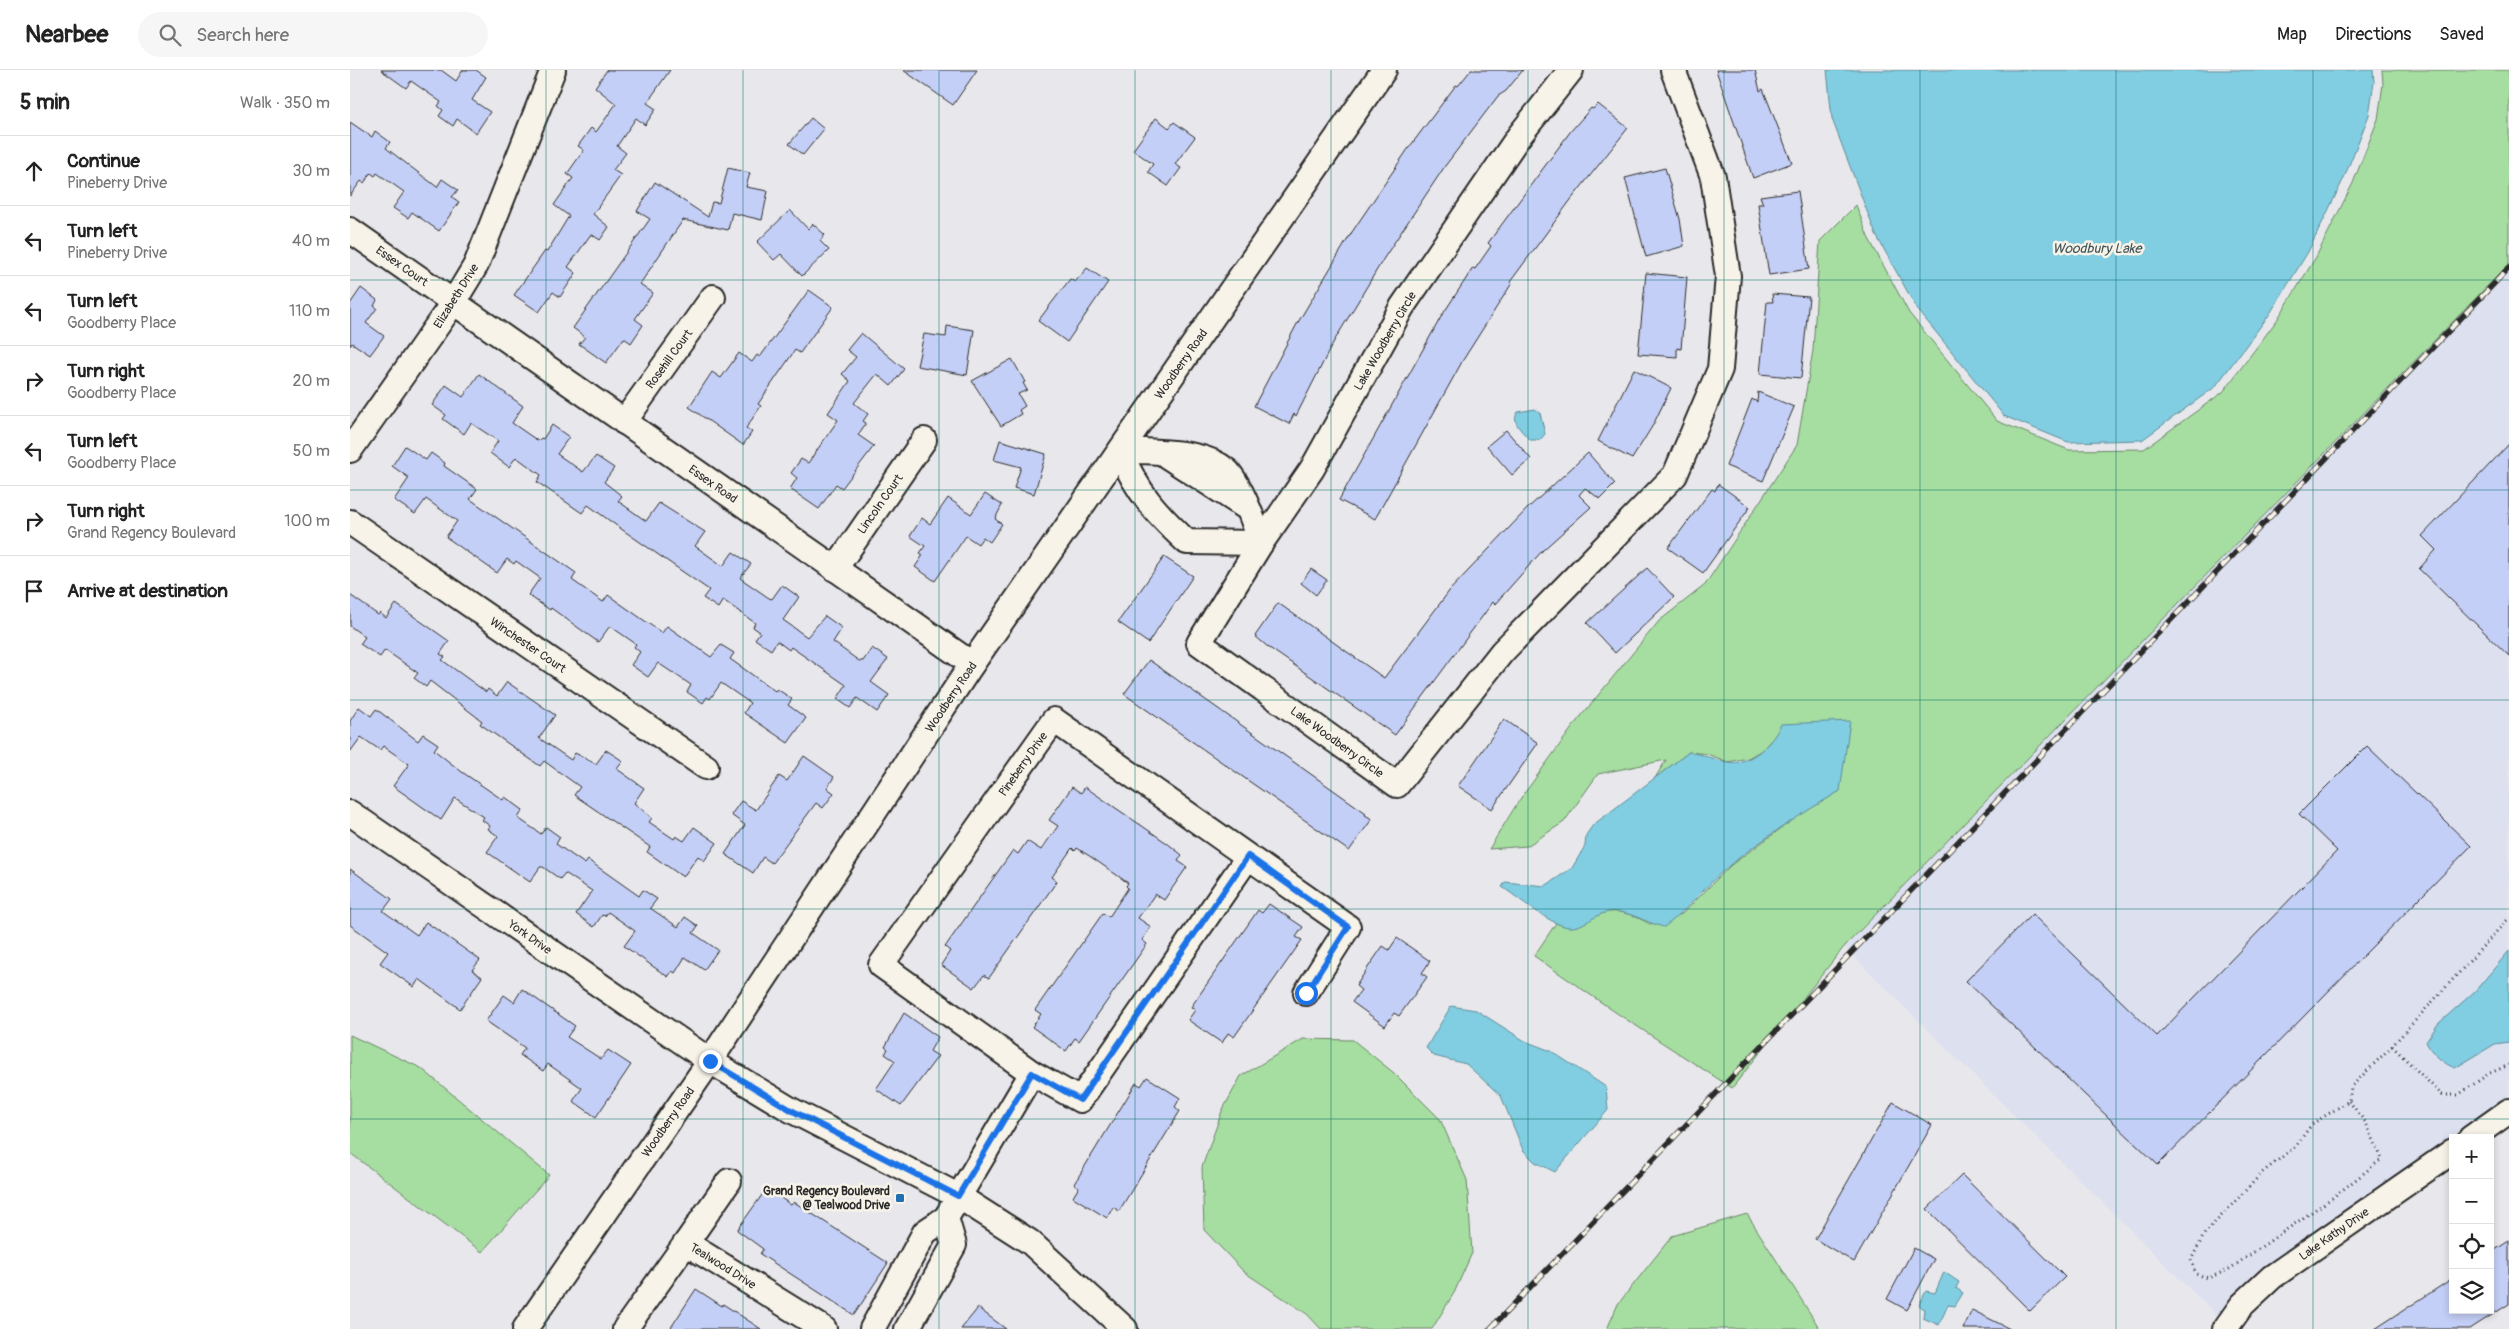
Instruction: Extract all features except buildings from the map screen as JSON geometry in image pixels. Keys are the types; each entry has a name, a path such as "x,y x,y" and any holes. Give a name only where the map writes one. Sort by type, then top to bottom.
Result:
{"street":[{"name":"Elizabeth Drive","path":"350,450 454,303 476,264 553,70"},
{"name":"Woodberry Road","path":"525,1329 710,1061 972,664 1384,70"},
{"name":"Lake Woodberry Circle","path":"1571,70 1519,136 1402,307 1312,469 1261,543 1199,643 1397,786 1502,652 1675,475 1720,369 1728,276 1713,177 1673,70"},
{"name":"Essex Court","path":"350,230 454,303"},
{"name":"Rosehill Court","path":"624,422 713,297"},
{"name":"Essex Road","path":"454,303 972,664"},
{"name":"Lincoln Court","path":"835,569 924,440"},
{"path":"1120,452 1162,452 1202,458 1226,470 1248,508 1261,543 1187,542 1160,517 1140,492 1133,482 1120,452"},
{"name":"Winchester Court","path":"350,522 706,767"},
{"name":"Pineberry Drive","path":"1032,1073 881,965 1054,720 1348,927 1306,993"},
{"name":"York Drive","path":"350,813 710,1061 791,1110 958,1196 1030,1242 1125,1329"},
{"path":"872,1329 925,1232 946,1218 1032,1073 1080,1100 1248,856"},
{"path":"2477,1134 2509,1111"},
{"name":"Lake Kathy Drive","path":"2225,1329 2242,1305 2272,1277 2449,1154"},
{"path":"686,1243 728,1181"},
{"path":"907,1329 954,1245 946,1218"},
{"name":"Tealwood Drive","path":"625,1329 686,1243 824,1329"}],"path":[{"path":"2349,1101 2312,1124 2296,1146 2263,1172 2205,1233 2192,1260 2196,1274 2208,1278 2228,1270 2340,1192 2382,1159 2366,1123 2349,1101 2351,1087 2392,1046 2509,918"},
{"path":"2392,1046 2442,1095 2458,1095 2490,1073 2509,1065"}],"shaded area":[{"path":"2509,264 2509,1098 2458,1134 2449,1134 2449,1140 2266,1269 2243,1287 2219,1318 1844,947"}],"green space":[{"path":"2382,70 2509,70 2509,264 1844,947 1732,1088 1618,1014 1534,956 1556,923 1573,926 1579,925 1601,914 1619,912 1650,924 1682,914 1731,865 1802,813 1840,791 1777,734 1762,750 1748,758 1728,762 1707,754 1689,752 1655,778 1666,760 1598,774 1564,822 1527,846 1489,849 1518,802 1577,721 1659,621 1705,585 1797,445 1813,350 1820,241 1856,205 1868,237 1909,313 1997,421 2069,450 2144,449 2223,392 2277,320 2316,257 2353,183 2378,119 2383,84"},
{"path":"350,1035 421,1068 549,1175 482,1252 350,1153"},
{"path":"1303,1039 1353,1040 1394,1073 1440,1119 1467,1180 1472,1253 1454,1293 1432,1329 1321,1329 1307,1314 1244,1272 1204,1230 1202,1167 1222,1111 1241,1076"},
{"path":"1747,1214 1820,1329 1607,1329 1618,1304 1672,1236"}],"water":[{"name":"Woodbury Lake","path":"1827,70 2373,70 2374,82 2369,115 2344,178 2308,252 2269,315 2215,387 2142,440 2068,442 2004,416 1917,309 1876,235 1832,119"},
{"path":"1535,409 1540,413 1545,434 1540,440 1530,440 1518,427 1516,416 1518,412"},
{"path":"1850,721 1840,791 1757,844 1731,864 1664,927 1629,914 1608,912 1578,926 1568,927 1543,916 1502,887 1505,882 1545,886 1572,868 1585,846 1586,835 1593,825 1689,752 1722,761 1736,762 1752,757 1760,752 1772,739 1781,724"},
{"path":"2509,951 2509,1042 2495,1044 2455,1068 2434,1054 2426,1042 2438,1024 2475,991"},
{"path":"1451,1006 1476,1010 1525,1041 1551,1051 1606,1087 1608,1110 1555,1172 1535,1162 1523,1150 1501,1096 1466,1064 1434,1056 1426,1048"},
{"path":"1944,1272 1959,1282 1956,1288 1963,1293 1955,1306 1948,1305 1939,1325 1923,1318 1924,1309 1919,1305 1926,1291 1935,1293"}],"railway":[{"path":"1490,1329 2509,268"}],"place":[{"name":"Grand Regency Boulevard @ Tealwood Drive","path":"900,1198"}],"route":[{"path":"710,1061 791,1110 958,1196 1032,1073 1080,1100 1248,856 1348,927 1306,993"}]}
